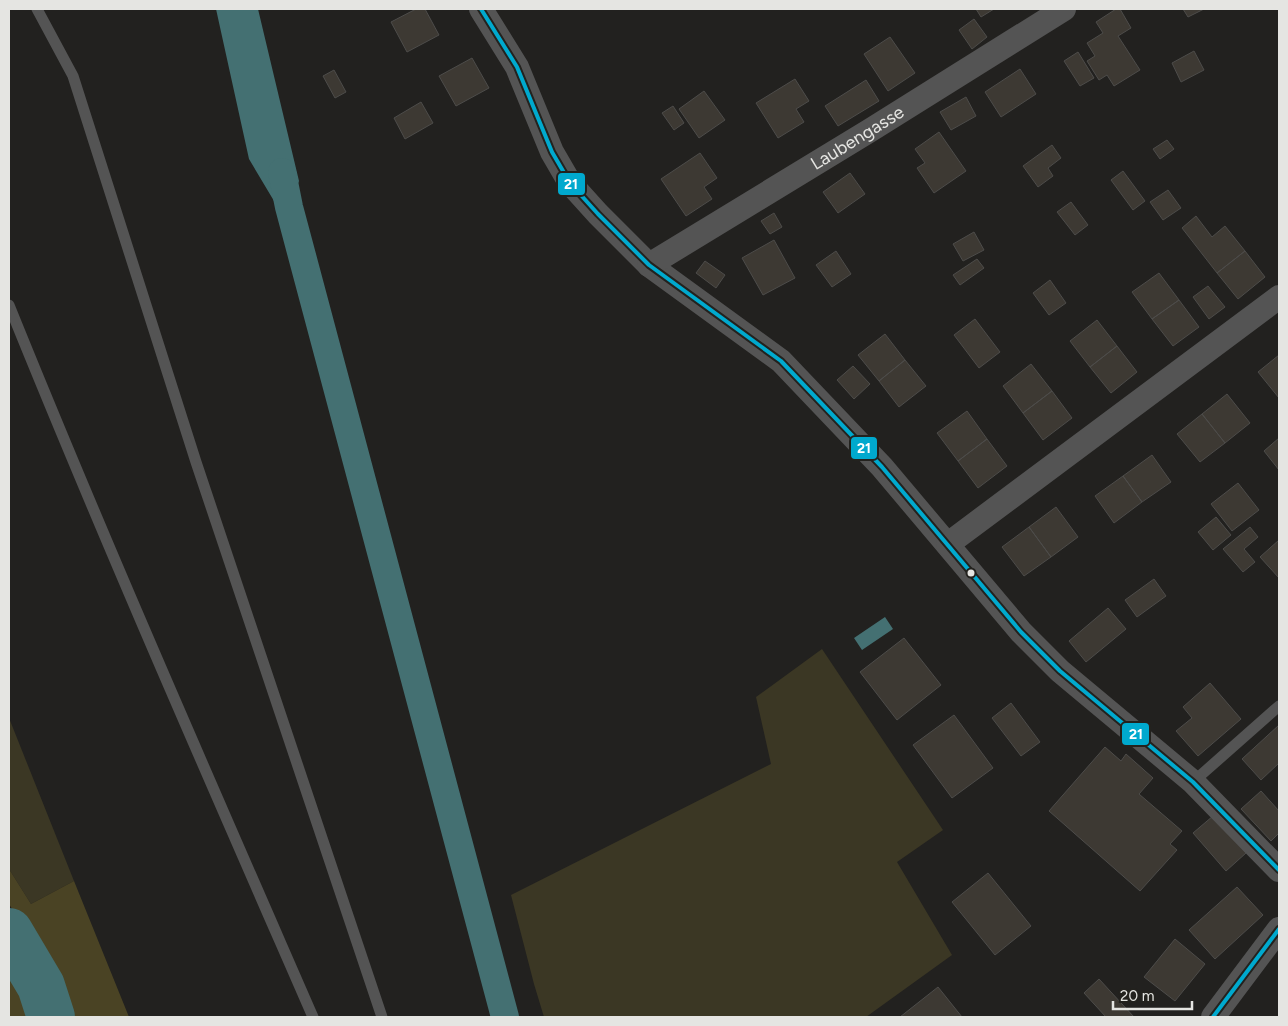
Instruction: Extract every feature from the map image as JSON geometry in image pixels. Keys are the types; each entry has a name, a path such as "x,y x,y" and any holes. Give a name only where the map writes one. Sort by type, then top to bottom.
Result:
{"street":[{"path":"482,9 517,67 552,152 570,183 598,214 649,265 781,361 882,467 1021,632 1060,671 1193,782 1279,870"},
{"name":"Laubengasse","path":"649,265 878,126 1064,9"},
{"path":"948,544 1279,297"},
{"path":"1212,1017 1279,929"}],"lane":[{"path":"37,9 73,76 196,462 382,1017"},
{"path":"9,305 177,706 313,1017"},
{"path":"1193,782 1279,706"}],"shaded area":[{"path":"822,649 943,830 897,862 952,955 866,1017 544,1017 511,895 771,764 756,697"},
{"path":"9,718 74,881 31,904 9,869"},
{"path":"9,869 31,904 74,881 129,1017 67,1017 55,979 9,904"},
{"path":"9,958 29,1017 9,1017"}],"water":[{"path":"216,9 258,9 299,181 289,207 274,201 249,159"},
{"path":"885,617 893,629 862,650 854,638"}],"building":[{"path":"416,9 425,9 439,35 407,52 391,22"},
{"path":"976,9 994,9 981,17"},
{"path":"1116,9 1120,9 1131,28 1118,36 1140,70 1114,86 1107,75 1099,80 1087,61 1095,56 1087,43 1103,33 1096,22"},
{"path":"1183,9 1204,9 1188,17"},
{"path":"974,19 987,37 972,49 959,30"},
{"path":"890,37 915,73 888,91 864,54"},
{"path":"1194,51 1204,70 1181,82 1172,63"},
{"path":"1078,52 1094,78 1080,86 1064,61"},
{"path":"472,58 489,88 456,106 439,76"},
{"path":"1020,69 1036,94 1001,117 985,92"},
{"path":"334,70 346,92 335,98 323,76"},
{"path":"795,79 809,101 796,109 804,122 778,138 756,103"},
{"path":"866,80 879,101 838,126 825,106"},
{"path":"704,91 725,120 699,138 679,109"},
{"path":"966,97 976,116 951,130 940,112"},
{"path":"421,102 433,123 405,139 394,118"},
{"path":"673,106 684,123 674,130 662,113"},
{"path":"939,132 966,171 934,193 917,168 925,163 915,149"},
{"path":"1167,140 1174,149 1160,159 1153,149"},
{"path":"1052,145 1061,158 1048,168 1053,176 1038,187 1023,166"},
{"path":"700,153 717,178 704,187 712,199 686,216 661,179"},
{"path":"1123,171 1145,201 1133,210 1111,180"},
{"path":"850,173 865,194 838,213 823,192"},
{"path":"1168,190 1181,208 1163,220 1150,202"},
{"path":"1071,202 1088,225 1075,235 1057,212"},
{"path":"774,213 782,227 770,234 761,221"},
{"path":"1196,216 1212,237 1225,226 1245,251 1217,273 1182,228"},
{"path":"974,232 984,250 963,261 953,244"},
{"path":"774,240 795,278 763,295 742,258"},
{"path":"836,251 851,274 832,287 816,265"},
{"path":"1245,251 1265,277 1238,299 1217,273"},
{"path":"977,259 984,268 960,285 953,275"},
{"path":"705,261 725,275 716,288 696,273"},
{"path":"1159,273 1179,300 1152,319 1132,292"},
{"path":"1050,280 1066,303 1049,315 1033,293"},
{"path":"1208,286 1225,307 1209,319 1193,297"},
{"path":"1179,300 1199,327 1173,346 1152,319"},
{"path":"975,319 1000,352 979,368 954,335"},
{"path":"1097,320 1117,346 1090,367 1070,341"},
{"path":"885,334 905,360 879,381 858,355"},
{"path":"1117,346 1137,372 1111,393 1090,367"},
{"path":"1279,355 1279,398 1258,372"},
{"path":"905,360 926,386 899,407 879,381"},
{"path":"1031,364 1052,391 1023,413 1003,386"},
{"path":"853,366 870,384 854,399 837,380"},
{"path":"1052,391 1072,418 1043,440 1023,413"},
{"path":"1227,394 1250,423 1225,443 1202,414"},
{"path":"967,411 987,439 958,461 937,433"},
{"path":"1202,414 1225,443 1200,462 1177,434"},
{"path":"1279,438 1279,470 1264,451"},
{"path":"987,439 1007,466 978,488 958,461"},
{"path":"1152,455 1171,482 1142,502 1123,476"},
{"path":"1123,476 1142,502 1114,523 1095,496"},
{"path":"1238,483 1259,510 1232,531 1211,504"},
{"path":"1056,507 1078,537 1051,557 1029,527"},
{"path":"1216,517 1231,535 1213,550 1198,532"},
{"path":"1029,527 1051,557 1024,576 1002,547"},
{"path":"1250,527 1258,537 1244,549 1255,562 1243,572 1223,549"},
{"path":"1279,540 1279,578 1260,557"},
{"path":"1154,579 1166,596 1137,617 1125,600"},
{"path":"1108,608 1126,629 1086,662 1069,641"},
{"path":"904,638 941,685 897,720 860,672"},
{"path":"1210,683 1241,719 1198,756 1176,731 1192,718 1183,707"},
{"path":"1011,703 1040,742 1021,756 992,718"},
{"path":"954,715 993,768 952,798 913,745"},
{"path":"1279,725 1279,763 1261,780 1242,759"},
{"path":"1105,747 1121,761 1126,754 1153,778 1139,794 1182,831 1170,844 1177,850 1140,891 1049,811"},
{"path":"1261,791 1279,811 1279,833 1271,841 1241,809"},
{"path":"1213,816 1246,853 1226,871 1193,833"},
{"path":"988,873 1031,926 995,955 952,902"},
{"path":"1237,887 1263,915 1215,959 1189,930"},
{"path":"1175,939 1205,964 1175,1001 1144,977"},
{"path":"1099,979 1134,1017 1106,1017 1084,993"},
{"path":"938,987 962,1017 900,1017"}],"waterway":[{"path":"282,172 289,207 505,1017"},
{"path":"9,932 41,986 51,1017"}],"transit line":[{"name":"21","path":"481,9 517,67 552,152 570,183 598,214 649,265 781,361 882,467 1021,632 1060,671 1193,782 1279,870"},
{"name":"21","path":"1213,1017 1279,929"}]}
